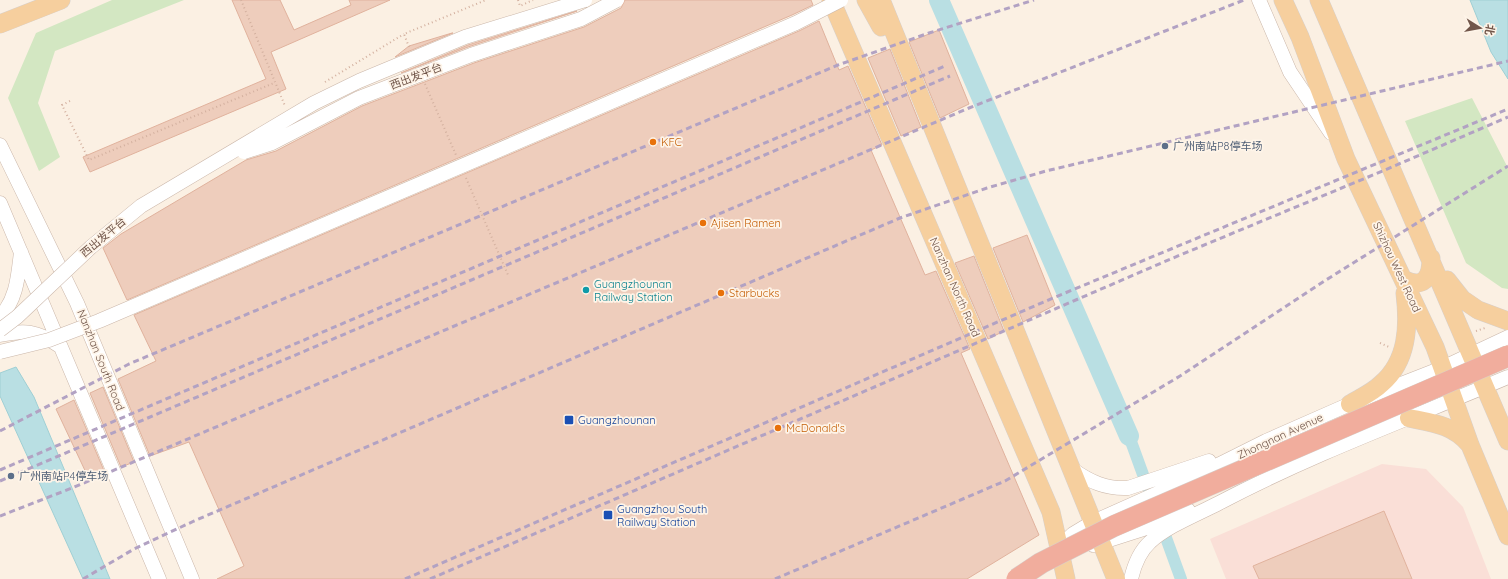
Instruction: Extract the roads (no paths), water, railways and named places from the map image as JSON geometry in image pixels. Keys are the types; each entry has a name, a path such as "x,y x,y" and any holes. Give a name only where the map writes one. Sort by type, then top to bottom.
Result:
{"highway":[{"path":"1017,579 1042,563 1114,526 1508,356"}],"main road":[{"path":"5,22 35,0"},
{"path":"5,22 61,0"},
{"name":"Nanzhan North Road","path":"831,0 1034,470 1051,512 1066,579"},
{"path":"866,0 924,105"},
{"path":"882,0 1116,579"},
{"name":"Shizhou West Road","path":"1283,0 1300,37 1346,159 1403,279 1442,368 1470,445 1508,536"},
{"path":"1319,0 1431,258 1508,441"},
{"path":"1403,279 1412,284 1421,283 1427,278 1431,269 1431,258"},
{"path":"1431,258 1462,299 1478,310 1508,320"},
{"path":"1350,404 1381,385 1392,373 1403,353 1407,312 1403,279"},
{"path":"1410,418 1436,423 1460,434 1470,445"}],"street":[{"name":"西出发平台","path":"0,330 28,307 114,227 169,189 314,103 359,81 465,37 585,0"},
{"name":"西出发平台","path":"218,161 272,143 359,98 471,55 581,19 617,0"},
{"path":"0,352 49,340 99,321 796,23 841,0"},
{"path":"1260,0 1290,72 1325,124 1346,159"},
{"name":"Nanzhan South Road","path":"0,146 77,303 192,579"},
{"path":"0,203 159,579"},
{"path":"0,317 12,301 18,281 21,252"},
{"path":"0,335 23,332 34,333 43,335 62,348"},
{"name":"Zhongnan Avenue","path":"1059,547 1073,534 1093,522 1132,504 1173,480 1196,476 1266,441 1350,404 1442,368 1508,337"},
{"path":"1131,579 1134,566 1143,550 1156,537 1183,517 1206,503 1508,377"},
{"path":"1072,469 1086,479 1100,485 1116,489 1140,486 1173,480 1266,441"},
{"path":"1196,476 1206,503"},
{"path":"1059,547 1089,546 1183,517 1263,480"}],"water":[{"path":"1470,0 1508,0 1508,79 1491,52"},
{"path":"16,367 34,397 110,579 83,579 0,396 0,373"}],"waterway":[{"path":"939,0 1129,436"},
{"path":"1129,436 1149,491"},
{"path":"1161,524 1181,579"}],"railway":[{"path":"0,431 129,364 838,65 929,33 1034,0"},
{"path":"0,516 72,488 969,108 1244,0"},
{"path":"83,579 134,549 194,521 900,218 987,188 1046,171 1508,61"},
{"path":"0,470 945,66"},
{"path":"0,481 950,76"},
{"path":"405,579 1053,298 1508,109"},
{"path":"430,579 1173,258 1508,117"},
{"path":"775,579 1005,481 1180,376 1326,280 1508,166"}],"place":[{"name":"KFC","path":"653,142"},
{"name":"广州南站P8停车场","path":"1165,146"},
{"name":"Ajisen Ramen","path":"703,223"},
{"name":"Guangzhounan Railway Station","path":"586,290"},
{"name":"Starbucks","path":"721,293"},
{"name":"Guangzhounan","path":"569,420"},
{"name":"McDonald's","path":"778,428"},
{"name":"广州南站P4停车场","path":"11,476"},
{"name":"Guangzhou South Railway Station","path":"608,515"}]}
